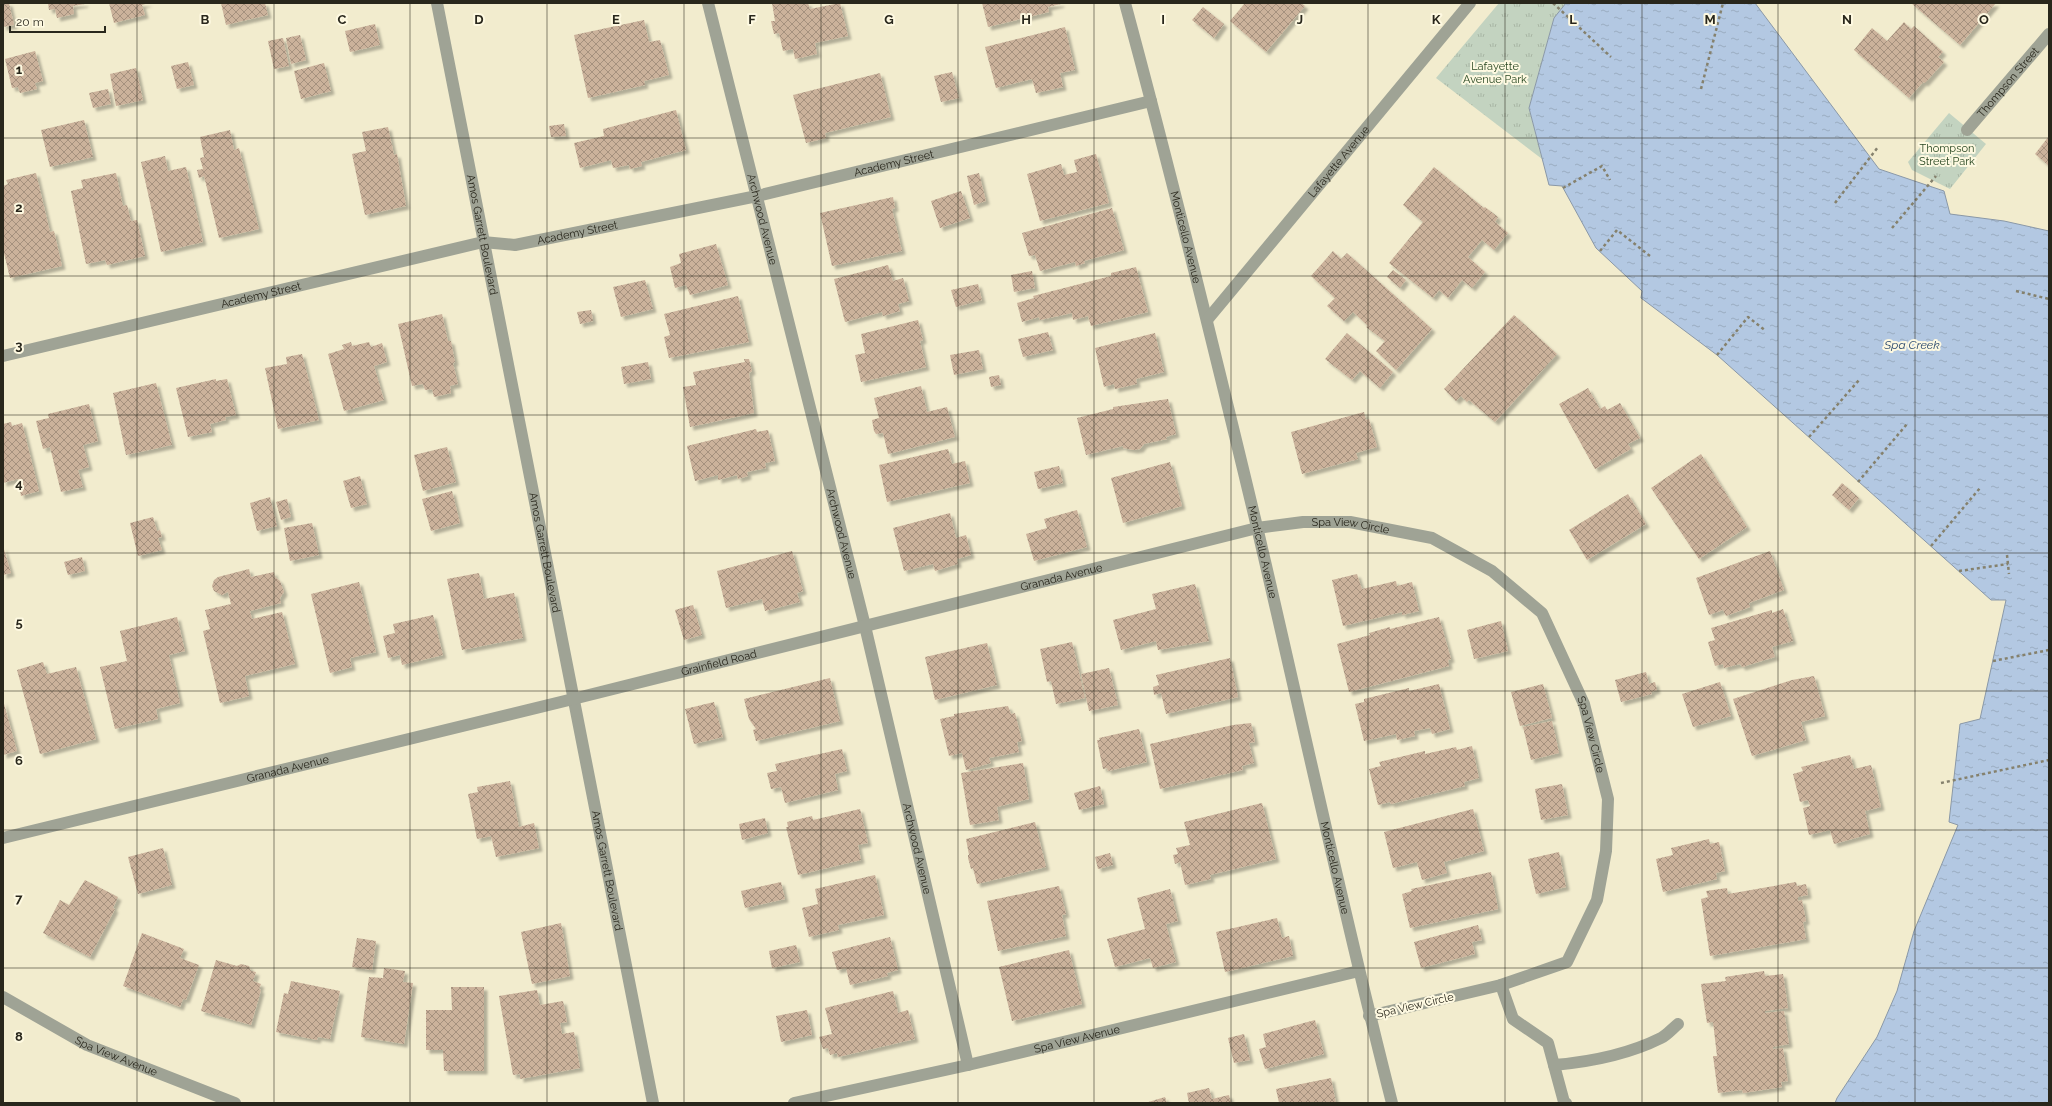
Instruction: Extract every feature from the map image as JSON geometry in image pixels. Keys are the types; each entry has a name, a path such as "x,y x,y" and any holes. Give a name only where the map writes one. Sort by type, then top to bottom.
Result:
{"street":[{"name":"Amos Garrett Boulevard","path":"437,3 653,1103"},
{"name":"Archwood Avenue","path":"708,3 865,626 968,1065"},
{"name":"Monticello Avenue","path":"1125,3 1207,320 1257,528 1359,971 1392,1103"},
{"name":"Lafayette Avenue","path":"1207,320 1470,3"},
{"name":"Thompson Street","path":"1967,130 2049,34"},
{"name":"Academy Street","path":"3,356 483,242 515,245 757,196 1151,101"},
{"name":"Spa View Circle","path":"1257,528 1303,522 1350,522 1432,538 1492,571 1542,613 1584,704 1608,799 1606,851 1597,900 1567,962 1501,985 1370,1016"},
{"name":"Granada Avenue","path":"865,626 1257,528"},
{"name":"Grainfield Road","path":"573,699 865,626"},
{"name":"Granada Avenue","path":"3,838 573,699"},
{"name":"Spa View Avenue","path":"794,1103 968,1065 1359,971"},
{"path":"1501,985 1513,1019 1548,1043 1564,1102 1566,1103"},
{"name":"Spa View Avenue","path":"3,996 87,1045 235,1103"},
{"path":"1554,1065 1583,1062 1620,1053 1662,1038 1678,1024"}],"path":[{"path":"1553,3 1611,56"},
{"path":"1701,89 1723,3"},
{"path":"1834,203 1878,147"},
{"path":"1563,188 1602,166 1610,180"},
{"path":"1892,228 1936,176"},
{"path":"1600,251 1617,230 1650,256"},
{"path":"2016,291 2049,299"},
{"path":"1716,355 1748,317 1766,331"},
{"path":"1809,437 1860,379"},
{"path":"1858,482 1907,424"},
{"path":"1931,546 1980,488"},
{"path":"2007,555 2009,574"},
{"path":"1959,571 2008,564"},
{"path":"1993,661 2049,650"},
{"path":"1941,783 2049,760"}],"green space":[{"name":"Lafayette Avenue Park","path":"1499,3 1566,3 1554,18 1529,108 1542,159 1436,78"},
{"name":"Thompson Street Park","path":"1949,113 1986,144 1950,189 1912,170 1908,162"}],"water":[{"name":"Spa Creek","path":"1566,3 1755,3 1879,169 1944,191 1950,214 2004,221 2049,231 2049,1103 1835,1103 1877,1037 1897,991 1914,931 1958,825 1949,822 1960,724 1980,719 2006,600 1991,600 1717,355 1641,298 1642,291 1596,248 1562,186 1549,185 1529,108 1554,18"}],"building":[{"path":"3,3 9,3 14,25 3,27"},
{"path":"48,3 85,4 73,6 74,14 57,18 55,9 49,10"},
{"path":"109,3 149,3 142,5 145,15 114,23"},
{"path":"221,3 265,3 268,15 226,25"},
{"path":"772,3 808,3 810,9 840,3 848,36 815,43 817,54 795,59 793,49 783,51 779,33 774,34 771,21 775,21"},
{"path":"982,3 1061,4 1048,7 1049,12 988,27"},
{"path":"1245,3 1301,3 1305,6 1266,52 1230,21"},
{"path":"1911,3 1996,3 1960,45"},
{"path":"1203,7 1224,24 1214,38 1192,20"},
{"path":"644,20 649,42 660,40 669,75 644,81 645,85 588,98 574,35"},
{"path":"1904,22 1911,29 1914,26 1943,52 1938,57 1944,62 1909,98 1854,50 1872,28 1887,41"},
{"path":"375,24 380,45 350,52 345,31"},
{"path":"1065,27 1075,70 1060,73 1063,87 1036,93 1032,79 996,88 985,47"},
{"path":"300,35 306,60 291,64 286,38"},
{"path":"283,38 289,66 274,69 268,41"},
{"path":"35,51 43,81 35,83 37,89 20,93 18,87 12,88 5,59"},
{"path":"188,62 194,85 177,89 171,66"},
{"path":"324,63 331,91 301,99 294,71"},
{"path":"136,68 143,100 116,106 110,74"},
{"path":"952,72 959,98 941,102 934,76"},
{"path":"880,73 891,117 825,133 826,138 806,143 793,95"},
{"path":"108,89 111,104 93,108 89,93"},
{"path":"676,110 686,150 641,162 642,166 630,169 629,165 613,168 611,160 580,168 574,143 604,136 603,129"},
{"path":"84,120 93,157 50,167 41,130"},
{"path":"564,124 566,136 551,137 549,126"},
{"path":"388,127 394,155 397,154 406,206 365,215 352,154 366,151 362,132"},
{"path":"230,130 234,150 239,148 259,229 219,238 204,176 199,178 197,170 203,169 200,158 204,157 200,137"},
{"path":"2049,136 2049,166 2035,154"},
{"path":"1096,154 1109,203 1040,221 1027,174 1061,164 1064,175 1077,172 1074,160"},
{"path":"165,156 168,171 186,167 203,242 161,252 141,162"},
{"path":"1434,167 1484,208 1485,207 1498,217 1495,222 1508,233 1494,250 1482,240 1468,257 1485,272 1472,288 1462,280 1448,298 1439,290 1433,298 1389,263 1423,222 1403,205"},
{"path":"36,173 50,232 54,231 62,266 10,278 3,249 3,186 8,184 6,180"},
{"path":"116,173 123,206 127,205 131,221 137,220 145,256 107,265 105,260 86,264 71,191 83,188 81,180"},
{"path":"979,173 986,201 974,205 967,176"},
{"path":"961,191 970,218 940,228 931,201"},
{"path":"893,197 895,208 892,209 902,251 832,266 820,213"},
{"path":"1112,208 1124,250 1084,261 1085,263 1076,266 1075,262 1040,271 1035,255 1029,256 1022,233"},
{"path":"716,244 728,285 690,295 686,285 675,288 670,267 681,263 679,254"},
{"path":"1333,251 1341,259 1347,253 1432,329 1396,370 1376,351 1385,341 1366,327 1368,326 1353,312 1344,321 1327,306 1335,298 1311,276"},
{"path":"888,265 893,281 903,278 909,301 898,304 900,311 883,316 882,312 845,322 834,279"},
{"path":"1136,267 1148,312 1091,326 1088,316 1073,320 1072,313 1040,320 1039,317 1022,322 1017,303 1034,298 1033,296 1111,276 1111,273"},
{"path":"1393,270 1406,280 1400,288 1387,277"},
{"path":"1032,271 1035,288 1014,292 1011,275"},
{"path":"645,280 653,309 621,317 613,287"},
{"path":"978,284 982,300 956,307 951,290"},
{"path":"738,296 749,342 669,358 664,337 670,335 664,314"},
{"path":"591,310 593,321 580,324 577,312"},
{"path":"442,314 448,341 451,341 455,362 453,363 458,384 450,386 451,393 434,397 432,389 425,390 423,384 412,386 398,324"},
{"path":"1514,315 1557,354 1495,422 1469,400 1467,402 1461,396 1456,401 1444,389"},
{"path":"918,320 923,340 920,341 926,367 861,382 855,355 865,353 861,334"},
{"path":"1048,332 1053,350 1023,357 1018,339"},
{"path":"1155,333 1164,372 1136,379 1137,384 1115,389 1114,384 1104,387 1095,348"},
{"path":"1347,333 1393,372 1380,388 1360,371 1352,380 1325,359"},
{"path":"351,342 352,346 369,342 371,347 382,343 387,362 374,366 384,400 344,411 328,354 344,349 342,345"},
{"path":"979,350 983,369 954,375 950,355"},
{"path":"302,354 319,420 278,429 265,368 287,364 286,357"},
{"path":"744,359 749,359 752,371 749,373 754,413 690,427 683,387 696,385 693,372 745,362"},
{"path":"648,362 651,379 624,384 621,367"},
{"path":"999,375 1001,385 991,387 989,377"},
{"path":"216,379 216,381 227,379 236,415 225,417 226,420 210,424 212,432 188,437 176,388"},
{"path":"156,383 172,445 126,455 113,393"},
{"path":"921,386 927,412 947,407 955,437 888,454 883,433 876,434 874,431 872,420 879,418 874,398"},
{"path":"1588,388 1600,409 1605,406 1607,410 1620,403 1640,438 1628,444 1631,449 1595,469 1559,404"},
{"path":"1168,399 1176,434 1166,437 1167,439 1144,444 1140,449 1134,450 1123,448 1123,446 1086,455 1077,418 1113,409 1113,407"},
{"path":"89,404 98,441 83,445 89,467 78,470 83,487 61,492 50,447 43,449 36,421 49,418 48,414"},
{"path":"1364,412 1366,420 1369,419 1377,447 1356,453 1358,459 1302,474 1291,432"},
{"path":"11,422 12,426 22,423 39,491 21,496 18,479 3,483 3,424"},
{"path":"756,429 757,432 768,430 775,461 765,463 766,468 747,472 748,476 738,479 737,475 718,480 718,475 695,481 687,446"},
{"path":"447,447 456,482 423,491 414,455"},
{"path":"948,449 952,464 965,461 970,483 887,502 879,465"},
{"path":"1701,454 1747,527 1699,559 1651,488"},
{"path":"1170,462 1182,506 1123,523 1111,478"},
{"path":"1059,466 1063,483 1038,489 1034,472"},
{"path":"360,476 367,504 351,508 343,481"},
{"path":"1842,483 1859,498 1849,510 1832,495"},
{"path":"452,491 460,523 431,531 422,499"},
{"path":"1628,494 1646,524 1587,560 1569,530"},
{"path":"270,497 277,526 257,531 250,503"},
{"path":"287,499 291,517 281,520 276,502"},
{"path":"1077,510 1087,547 1034,561 1026,534 1047,528 1044,519"},
{"path":"950,513 956,538 966,535 971,555 957,559 958,564 935,571 933,564 904,571 893,528"},
{"path":"153,517 157,531 160,530 162,537 158,538 162,550 138,556 130,523"},
{"path":"312,523 319,555 290,561 284,528"},
{"path":"3,546 11,573 3,575"},
{"path":"792,551 803,591 797,593 800,602 765,611 762,599 726,608 717,571"},
{"path":"1770,551 1784,590 1749,603 1750,607 1726,616 1723,610 1709,615 1696,578"},
{"path":"82,557 85,571 68,575 64,562"},
{"path":"249,569 251,577 274,572 275,577 280,581 284,592 280,598 281,603 250,611 252,619 282,612 295,664 245,676 249,696 220,703 203,631 210,629 205,610 231,604 228,592 222,595 214,591 212,586 214,580 218,577"},
{"path":"479,573 484,599 514,593 523,638 462,650 447,579"},
{"path":"1357,574 1362,589 1396,581 1397,586 1412,582 1419,611 1402,615 1402,612 1343,626 1332,580"},
{"path":"359,582 376,652 350,658 352,667 330,673 311,594"},
{"path":"1195,584 1209,641 1158,650 1156,641 1121,650 1113,620 1156,609 1152,594"},
{"path":"693,605 702,635 684,640 675,610"},
{"path":"1783,609 1793,641 1772,647 1775,657 1742,667 1740,664 1724,668 1723,664 1715,666 1708,642 1715,640 1711,628 1772,610 1772,613"},
{"path":"433,615 443,655 402,665 400,655 388,658 383,636 395,633 393,624"},
{"path":"177,617 185,651 169,655 180,703 156,709 158,719 115,729 100,667 127,661 120,631"},
{"path":"1439,617 1451,659 1448,660 1449,666 1349,692 1337,644 1370,635 1369,633 1390,627 1390,629"},
{"path":"1501,621 1508,651 1474,659 1467,630"},
{"path":"1072,642 1085,698 1056,704 1051,681 1047,682 1040,649"},
{"path":"987,643 997,685 935,700 925,657"},
{"path":"1230,658 1238,697 1166,714 1161,693 1154,695 1153,687 1159,685 1156,675"},
{"path":"43,662 47,674 76,667 96,739 40,754 17,670"},
{"path":"1109,668 1118,705 1089,711 1081,674"},
{"path":"1646,672 1649,684 1655,682 1657,690 1651,692 1652,694 1621,702 1615,680"},
{"path":"1814,676 1825,716 1801,722 1806,740 1752,756 1733,699 1792,680"},
{"path":"830,678 840,721 756,741 753,730 756,729 749,719 744,699"},
{"path":"1720,682 1731,716 1693,727 1682,694"},
{"path":"1439,684 1450,729 1432,734 1430,728 1414,731 1415,736 1397,740 1396,734 1364,741 1355,704 1364,702 1364,699 1409,688 1409,691"},
{"path":"1543,684 1552,718 1520,726 1511,692"},
{"path":"3,700 17,751 3,755"},
{"path":"714,702 723,737 694,744 685,709"},
{"path":"1008,706 1011,714 1015,713 1022,741 1017,742 1019,752 989,758 991,763 966,770 962,753 949,756 940,719 954,716 954,714"},
{"path":"1552,721 1559,753 1531,760 1523,727"},
{"path":"1251,723 1255,742 1249,743 1254,763 1242,766 1243,770 1160,789 1150,744 1233,725"},
{"path":"1139,729 1147,762 1108,771 1107,768 1103,769 1097,740 1100,740 1099,738"},
{"path":"1472,746 1479,778 1464,782 1465,786 1391,804 1390,802 1378,805 1369,769 1381,766 1379,762 1425,751 1425,754 1456,747 1457,750"},
{"path":"842,749 847,771 835,774 838,790 785,803 781,787 771,789 767,773 777,771 775,764"},
{"path":"1850,755 1854,769 1871,765 1881,807 1865,811 1870,834 1834,844 1830,830 1809,835 1803,808 1810,806 1808,800 1800,802 1793,774 1803,771 1801,767"},
{"path":"1023,763 1029,799 997,807 999,820 970,825 961,773"},
{"path":"510,781 519,827 534,823 539,848 496,857 491,836 477,839 468,794 478,792 477,787"},
{"path":"1562,784 1568,815 1541,820 1535,789"},
{"path":"1100,786 1104,804 1079,810 1074,793"},
{"path":"1262,803 1276,859 1210,875 1211,879 1185,885 1180,862 1175,864 1173,855 1178,854 1176,848 1190,845 1184,822"},
{"path":"860,809 868,843 858,845 861,860 798,875 786,827 788,827 787,822 812,816 813,820"},
{"path":"1473,809 1484,851 1444,862 1447,873 1422,880 1417,862 1393,868 1384,832"},
{"path":"765,818 768,833 742,840 739,824"},
{"path":"1035,822 1046,867 977,884 973,868 971,869 968,858 969,855 966,839"},
{"path":"1709,839 1710,844 1719,842 1725,871 1716,873 1717,879 1663,892 1656,859 1673,855 1671,848"},
{"path":"163,848 172,885 138,894 128,857"},
{"path":"1559,852 1566,887 1536,894 1528,859"},
{"path":"1110,853 1113,865 1098,869 1095,857"},
{"path":"1491,872 1498,909 1410,928 1402,894 1412,891 1411,889"},
{"path":"875,875 884,915 838,925 839,930 809,937 802,908 818,904 815,889"},
{"path":"85,880 118,897 113,908 115,909 90,957 43,933 60,900 69,905"},
{"path":"781,882 785,899 745,908 741,891"},
{"path":"1796,882 1797,886 1806,884 1808,895 1798,897 1798,901 1802,900 1806,921 1803,922 1806,939 1710,956 1701,899 1708,897 1706,891 1727,888 1728,894"},
{"path":"1059,886 1066,914 1062,915 1066,936 998,951 987,901"},
{"path":"1170,889 1178,921 1166,924 1176,962 1153,968 1150,958 1115,967 1107,939 1145,929 1137,898"},
{"path":"1277,918 1282,938 1289,936 1293,956 1225,972 1216,932"},
{"path":"561,923 570,976 532,984 521,932"},
{"path":"1478,925 1482,940 1472,942 1475,954 1421,968 1414,942"},
{"path":"142,933 184,949 180,958 199,965 186,1000 183,999 180,1007 123,986"},
{"path":"890,937 898,970 887,973 888,976 850,985 846,968 837,970 832,952"},
{"path":"357,938 376,941 372,970 352,967"},
{"path":"796,945 800,962 772,968 769,951"},
{"path":"1069,950 1082,1004 1012,1021 999,967"},
{"path":"216,960 237,966 241,964 249,966 251,971 256,972 253,981 261,984 259,989 261,990 251,1025 201,1011"},
{"path":"384,968 405,971 403,982 413,983 404,1044 361,1037 369,977 383,978"},
{"path":"1764,971 1765,976 1783,974 1788,1008 1765,1011 1765,1013 1784,1011 1789,1044 1773,1047 1773,1049 1783,1048 1788,1081 1781,1082 1782,1087 1743,1093 1742,1090 1718,1093 1713,1056 1717,1056 1713,1022 1707,1023 1701,984 1726,981 1725,977"},
{"path":"291,981 340,991 330,1039 318,1037 317,1040 276,1032 284,993 288,994"},
{"path":"451,987 484,987 484,1071 444,1071 443,1050 426,1050 426,1010 452,1010"},
{"path":"537,990 540,1005 563,1001 567,1022 560,1023 562,1034 574,1032 580,1068 520,1079 520,1074 513,1075 499,996"},
{"path":"893,991 898,1013 908,1010 915,1039 838,1057 837,1053 830,1055 828,1048 823,1049 819,1037 832,1034 825,1008"},
{"path":"807,1010 812,1035 781,1042 776,1016"},
{"path":"1315,1020 1324,1054 1265,1069 1259,1049 1266,1047 1263,1034"},
{"path":"1244,1034 1250,1060 1234,1063 1228,1038"},
{"path":"1331,1078 1336,1103 1279,1103 1276,1089"},
{"path":"1209,1088 1212,1099 1229,1095 1231,1103 1189,1103 1187,1093"},
{"path":"1165,1097 1167,1103 1145,1103"}]}
